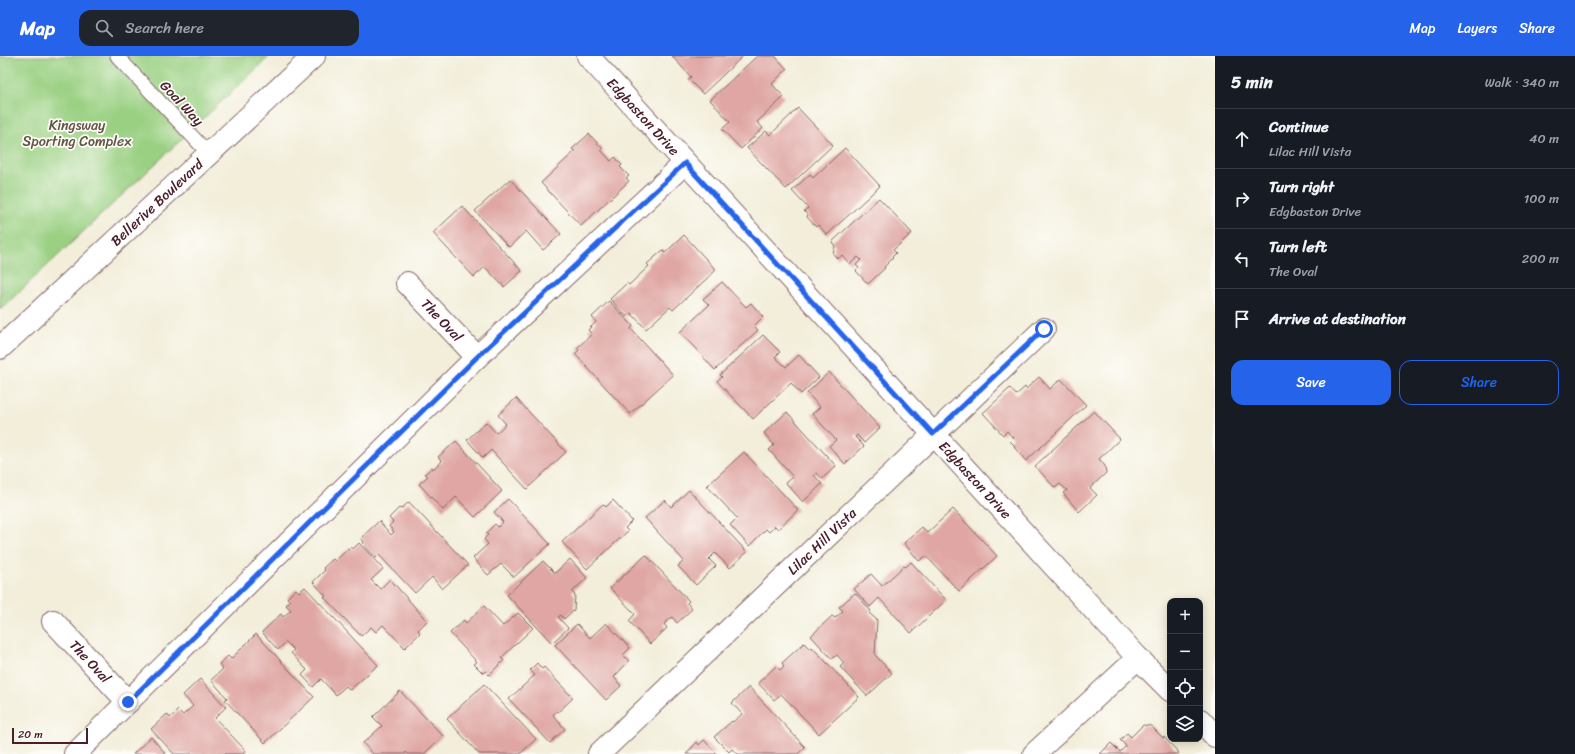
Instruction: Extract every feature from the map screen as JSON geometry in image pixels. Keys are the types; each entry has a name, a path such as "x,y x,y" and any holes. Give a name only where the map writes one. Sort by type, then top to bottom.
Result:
{"street":[{"name":"Bellerive Boulevard","path":"0,348 314,56"},
{"name":"Edgbaston Drive","path":"588,56 1138,658 1167,687"},
{"path":"75,754 477,357 685,163"},
{"name":"The Oval","path":"407,283 477,357"},
{"name":"Lilac Hill Vista","path":"599,754 1044,329"},
{"name":"The Oval","path":"53,621 128,702"},
{"path":"1034,754 1138,658"},
{"path":"1203,723 1215,736"}],"lane":[{"name":"Goal Way","path":"117,56 208,153"}],"green space":[{"name":"Kingsway Sporting Complex","path":"0,56 270,56 0,310"}],"building":[{"path":"672,56 743,56 703,94 688,79 691,77"},
{"path":"757,56 775,56 787,69 772,84 784,97 757,122 763,128 741,149 722,129 730,122 710,100"},
{"path":"798,108 833,145 786,189 747,148 766,131 770,135"},
{"path":"589,134 603,149 601,150 611,161 615,157 622,165 620,167 629,176 626,178 629,181 581,226 541,183 575,151 572,149"},
{"path":"845,148 880,186 827,235 818,225 816,227 807,217 808,215 804,211 808,208 792,191 810,174 813,178"},
{"path":"510,179 561,234 543,250 526,231 509,247 475,211"},
{"path":"879,198 912,233 893,250 896,253 892,257 893,258 868,284 856,271 859,268 856,265 861,260 858,257 850,264 842,255 838,259 833,254 835,246 832,242"},
{"path":"462,206 522,271 504,287 485,267 474,277 433,233"},
{"path":"684,235 716,270 673,310 670,307 646,329 631,313 627,317 610,299 627,283 629,285 649,266 647,264 663,250 665,253"},
{"path":"722,282 746,307 751,303 763,317 754,326 758,330 715,370 680,332 709,305 703,299"},
{"path":"609,301 633,326 631,329 673,375 630,414 575,354 579,350 577,348 592,334 588,330 596,322 592,317"},
{"path":"763,335 780,352 775,357 786,367 799,355 819,377 801,394 791,383 753,419 717,381 722,377 720,375"},
{"path":"829,372 880,428 864,443 857,435 855,437 864,446 845,464 829,446 836,440 812,414 820,407 807,393"},
{"path":"1039,377 1050,389 1061,379 1086,405 1026,461 1010,441 1013,438 1007,431 1003,435 983,413 1010,388 1016,395 1025,387 1026,389"},
{"path":"516,398 566,452 527,489 491,450 483,458 467,440 486,422 496,433 506,424 498,415"},
{"path":"1094,411 1120,439 1099,459 1105,466 1106,473 1090,488 1097,495 1079,512 1063,493 1067,490 1060,484 1055,488 1035,466"},
{"path":"787,412 836,466 822,479 817,473 814,475 822,484 803,502 786,483 793,477 769,450 774,445 764,433"},
{"path":"456,441 502,491 475,517 456,497 443,510 419,484 428,476 425,474 432,467 433,469 442,461 438,457"},
{"path":"744,452 798,510 778,529 775,526 769,532 766,529 749,546 730,525 737,518 707,486"},
{"path":"689,490 747,552 730,568 715,553 709,559 716,566 696,585 678,566 684,561 645,518 665,500 671,507"},
{"path":"508,499 550,544 514,577 501,564 488,575 473,558 488,544 484,539 488,535 486,533 495,524 498,527 503,522 494,512"},
{"path":"613,500 632,521 625,528 628,531 587,569 562,542 603,504 606,507"},
{"path":"409,502 468,565 442,589 432,577 415,593 379,555 376,558 363,544 364,542 361,538 379,521 391,535 394,532 389,526 393,522 389,518 399,508 401,509"},
{"path":"953,509 997,556 959,591 926,556 919,561 904,543 922,527 927,533"},
{"path":"359,543 383,569 371,580 380,589 390,579 427,621 418,630 420,633 405,648 383,625 376,632 371,627 361,636 324,597 326,596 313,582 325,570 323,568 333,559 335,561 350,547 353,549"},
{"path":"646,555 689,601 687,603 692,609 677,623 672,617 664,624 667,628 650,644 629,621 635,614 610,588"},
{"path":"570,559 587,578 572,592 575,595 574,610 564,619 561,615 558,617 568,628 552,643 507,595 543,561 555,573"},
{"path":"911,562 946,600 911,633 879,598 870,607 854,589 871,574 882,586 904,566 906,567"},
{"path":"305,587 378,665 350,690 346,686 336,695 321,679 313,687 302,675 307,670 291,653 294,650 286,642 278,650 262,632 281,614 283,617 291,610 286,605 290,601 287,598 296,589 299,592"},
{"path":"855,593 871,611 869,613 877,620 875,655 892,673 867,696 840,667 844,663 837,655 832,659 811,636 832,616 835,618 843,611 839,607"},
{"path":"484,606 503,626 518,613 533,628 501,658 504,660 489,675 485,671 483,673 474,664 477,662 450,633 464,620 466,623"},
{"path":"606,623 630,648 623,655 629,661 614,677 621,686 606,700 555,645 577,624 590,638"},
{"path":"256,634 314,697 265,743 225,700 227,698 211,680 223,669 219,664 228,656 231,659"},
{"path":"804,643 810,649 812,647 859,697 819,734 781,694 774,700 758,683 776,666 780,670 784,666 782,663"},
{"path":"537,663 542,669 544,667 573,698 553,715 565,729 550,743 509,699 535,675 530,670"},
{"path":"200,679 226,707 215,718 246,751 243,754 174,754 151,729 167,714 170,718 178,710 183,715 193,706 183,695"},
{"path":"484,684 536,739 520,754 479,754 447,719"},
{"path":"749,687 805,747 798,754 738,754 732,749 729,752 714,737 742,714 732,703"},
{"path":"400,691 443,736 424,754 408,754 406,752 405,754 373,754 363,743 382,726 373,717"},
{"path":"1143,725 1151,726 1179,753 1100,754 1111,743 1120,752 1126,746 1120,740 1127,733 1131,737"},
{"path":"151,737 166,754 133,754"},
{"path":"704,740 717,754 686,754 697,742 699,745"}],"route":[{"path":"128,702 477,357 685,163 933,434 1044,329"}]}
